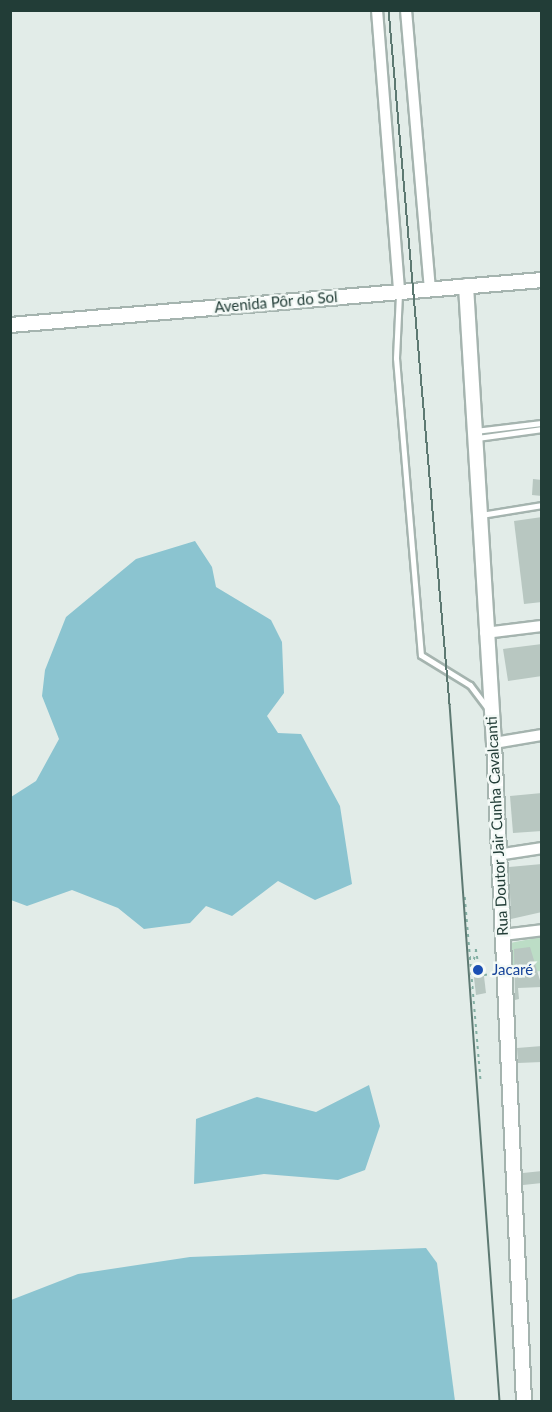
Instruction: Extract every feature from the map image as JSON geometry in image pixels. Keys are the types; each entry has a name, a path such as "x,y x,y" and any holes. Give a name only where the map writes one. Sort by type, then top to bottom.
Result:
{"street":[{"path":"377,10 399,292"},
{"path":"406,10 430,290"},
{"name":"Avenida Pôr do Sol","path":"10,325 542,280"},
{"name":"Rua Doutor Jair Cunha Cavalcanti","path":"466,286 485,633 494,743 497,855 503,935 524,1401"},
{"path":"485,633 542,626"},
{"path":"494,743 542,735"},
{"path":"497,855 542,848"},
{"path":"503,935 542,930"}],"lane":[{"path":"399,292 396,358 421,655 470,685 491,713"},
{"path":"475,434 542,423"},
{"path":"475,434 542,429"},
{"path":"480,516 542,505"}],"path":[{"path":"465,897 481,1082"},
{"path":"471,967 476,966 477,949 479,968"}],"green space":[{"path":"541,937 541,971 510,974 510,943"}],"water":[{"path":"195,541 212,567 216,587 271,620 282,642 284,693 267,716 278,733 301,734 340,806 352,884 315,900 278,881 232,916 206,906 190,923 144,929 118,908 72,890 27,906 11,900 11,797 36,781 59,739 42,696 45,670 66,617 136,559"},
{"path":"369,1085 380,1126 365,1170 338,1180 264,1174 194,1184 196,1119 257,1097 316,1112"},
{"path":"426,1248 437,1263 455,1401 11,1401 11,1300 78,1274 190,1257"}],"building":[{"path":"533,479 542,480 542,496 532,495"},
{"path":"542,517 542,602 524,604 514,521"},
{"path":"542,644 542,676 508,681 503,649"},
{"path":"542,793 542,831 513,833 510,796"},
{"path":"542,864 542,912 511,919 509,867"},
{"path":"530,947 542,987 518,988 519,999 515,1000 514,949"},
{"path":"483,968 486,993 476,995 473,969"},
{"path":"542,1046 542,1062 518,1063 517,1048"},
{"path":"542,1171 542,1183 523,1185 523,1173"}],"tram line":[{"path":"389,10 450,704 500,1402"}],"place":[{"name":"Jacaré","path":"478,970"}]}
